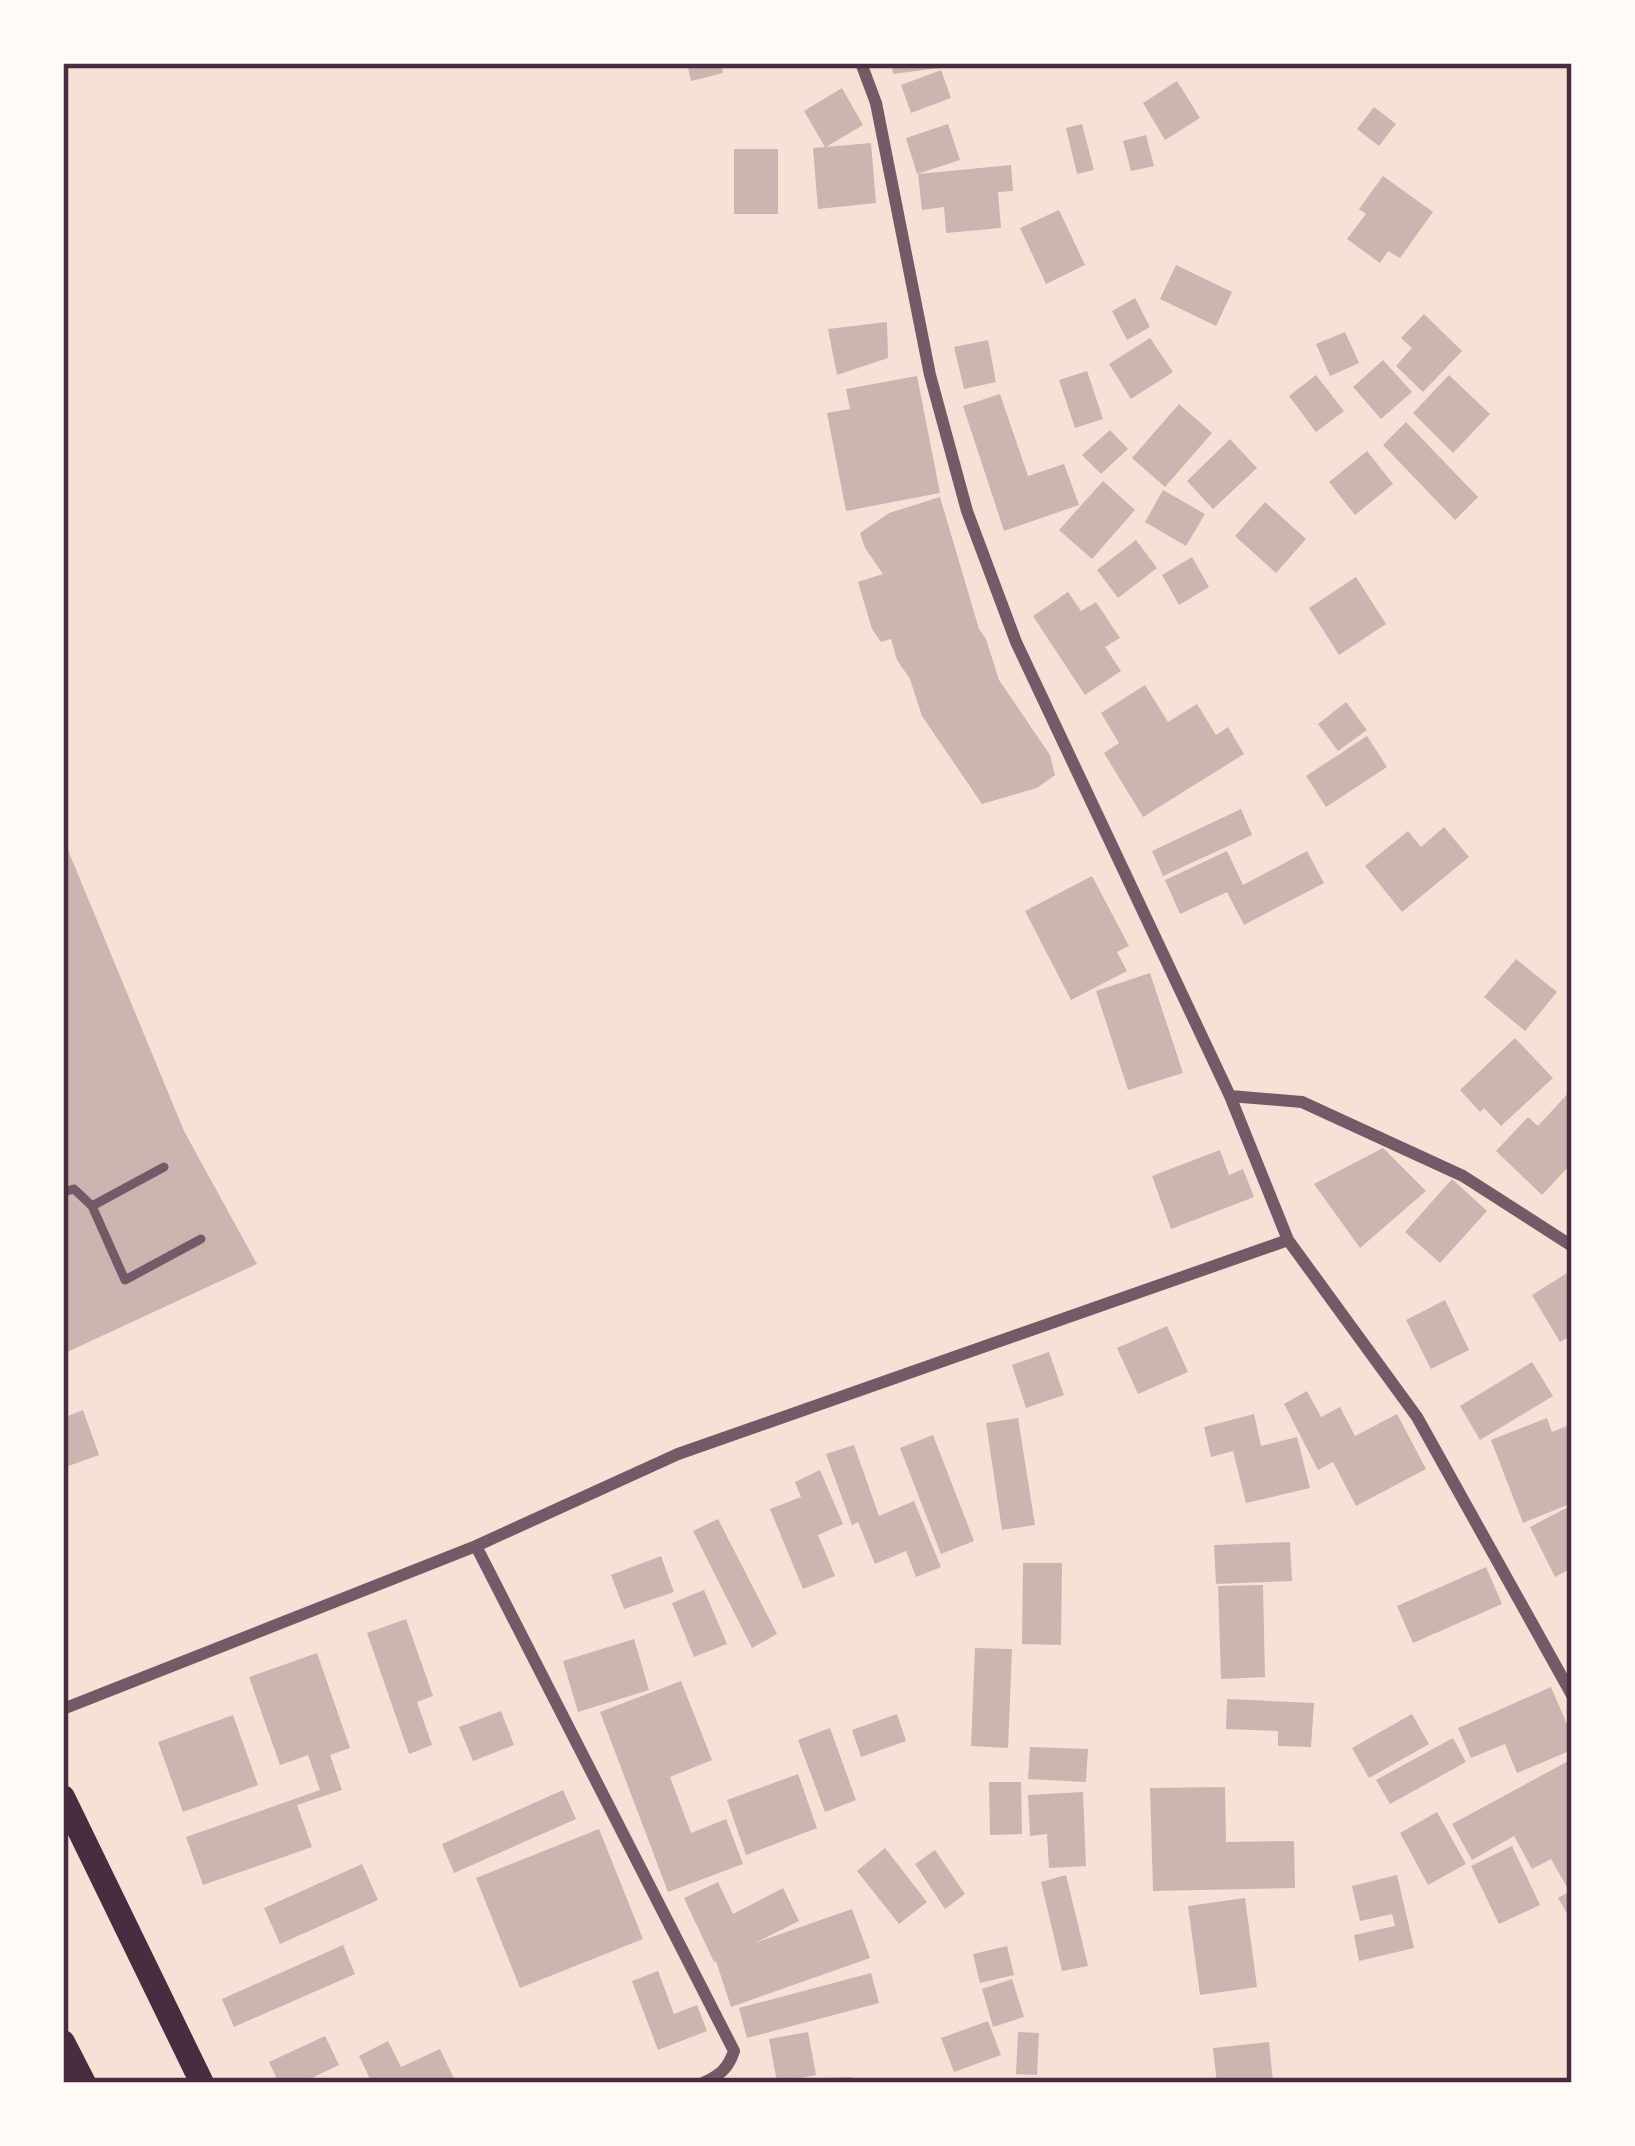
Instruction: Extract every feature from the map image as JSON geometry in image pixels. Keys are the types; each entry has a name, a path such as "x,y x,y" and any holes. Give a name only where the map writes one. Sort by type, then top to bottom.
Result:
{"main road":[{"path":"63,1797 202,2083"},
{"path":"63,2042 84,2083"}],"street":[{"path":"861,63 876,103 930,375 967,512 1016,642 1230,1096 1288,1240 1417,1417 1572,1695"},
{"path":"1230,1096 1302,1102 1463,1176 1572,1246"},
{"path":"63,1708 476,1546 678,1454 1288,1240"},
{"path":"476,1546 734,2051 728,2067 703,2083"}],"lane":[{"path":"92,1205 164,1167"},
{"path":"63,1192 74,1189 92,1205 125,1280 201,1239"}],"building":[{"path":"687,63 721,63 723,73 691,81"},
{"path":"892,63 938,63 939,68 893,74"},
{"path":"941,70 951,98 911,113 901,85"},
{"path":"1177,81 1200,118 1165,140 1143,103"},
{"path":"842,88 863,125 826,147 871,143 876,203 818,209 813,148 825,147 804,111"},
{"path":"1374,107 1396,124 1379,146 1357,129"},
{"path":"948,124 960,160 917,174 906,138"},
{"path":"1082,124 1094,170 1077,174 1066,128"},
{"path":"1146,135 1154,166 1131,171 1123,141"},
{"path":"734,149 778,149 778,214 734,214"},
{"path":"1011,165 1013,191 998,192 1001,228 946,233 944,207 922,210 918,174"},
{"path":"1383,176 1433,212 1400,258 1388,251 1380,263 1347,239 1366,214 1359,209"},
{"path":"1059,210 1085,265 1046,284 1020,228"},
{"path":"1176,265 1232,292 1216,326 1160,299"},
{"path":"1135,298 1150,327 1127,340 1112,311"},
{"path":"1424,314 1462,351 1423,392 1396,366 1412,348 1401,338"},
{"path":"887,322 888,358 837,375 828,329"},
{"path":"1345,332 1359,363 1330,376 1316,344"},
{"path":"1150,338 1173,372 1131,399 1109,364"},
{"path":"988,340 996,382 964,389 954,347"},
{"path":"1383,360 1412,392 1381,419 1353,387"},
{"path":"1087,371 1103,419 1075,428 1059,380"},
{"path":"1316,375 1344,411 1316,432 1289,396"},
{"path":"1449,375 1490,414 1453,453 1413,413"},
{"path":"917,376 940,493 846,511 827,413 850,409 846,389"},
{"path":"1000,394 1028,476 1064,464 1079,505 1004,531 963,406"},
{"path":"1179,404 1212,433 1165,487 1132,458"},
{"path":"1406,422 1478,497 1455,520 1383,445"},
{"path":"1110,430 1128,449 1101,474 1082,455"},
{"path":"1230,439 1257,468 1213,509 1187,481"},
{"path":"1367,451 1393,484 1355,515 1329,482"},
{"path":"1103,481 1135,510 1092,559 1059,530"},
{"path":"1163,490 1205,514 1186,546 1145,522"},
{"path":"940,497 999,680 1050,755 1055,775 1037,788 982,804 922,716 891,639 881,642 872,629 858,582 883,574 860,533 889,513"},
{"path":"1265,502 1306,539 1276,573 1235,536"},
{"path":"1136,540 1157,568 1118,598 1097,570"},
{"path":"1192,557 1209,587 1179,605 1162,575"},
{"path":"1356,577 1386,624 1339,655 1309,608"},
{"path":"1068,592 1081,611 1096,602 1120,638 1105,647 1121,671 1085,695 1033,616"},
{"path":"1145,685 1168,722 1197,704 1216,735 1228,727 1244,754 1143,817 1104,753 1119,743 1101,713"},
{"path":"1346,702 1367,730 1338,751 1318,724"},
{"path":"1367,736 1387,767 1326,807 1306,776"},
{"path":"1241,809 1252,835 1163,876 1152,851"},
{"path":"1444,827 1469,857 1402,912 1365,866 1408,831 1421,847"},
{"path":"63,838 184,1131 257,1264 63,1354"},
{"path":"1227,851 1243,885 1307,851 1324,883 1244,925 1227,892 1180,914 1165,880"},
{"path":"1092,876 1129,946 1117,952 1127,971 1071,1000 1025,911"},
{"path":"1516,959 1557,992 1525,1031 1484,997"},
{"path":"1150,973 1183,1073 1128,1090 1096,991"},
{"path":"1515,1038 1553,1078 1501,1126 1460,1090"},
{"path":"1572,1089 1572,1163 1542,1195 1496,1151 1528,1117 1538,1126"},
{"path":"1383,1148 1426,1191 1360,1248 1314,1184"},
{"path":"1220,1150 1229,1175 1243,1169 1254,1197 1171,1229 1152,1176"},
{"path":"1452,1179 1487,1211 1440,1263 1405,1232"},
{"path":"1572,1270 1572,1335 1560,1342 1532,1295"},
{"path":"1445,1300 1469,1350 1431,1369 1406,1320"},
{"path":"1167,1326 1188,1372 1138,1394 1117,1348"},
{"path":"1049,1352 1064,1395 1026,1408 1012,1365"},
{"path":"1532,1362 1553,1396 1480,1440 1460,1406"},
{"path":"1307,1391 1321,1417 1340,1407 1355,1436 1397,1414 1426,1469 1356,1506 1333,1462 1318,1470 1284,1404"},
{"path":"83,1410 99,1455 63,1468 63,1418"},
{"path":"1254,1414 1261,1446 1297,1437 1310,1488 1246,1503 1233,1451 1211,1457 1204,1427"},
{"path":"1018,1418 1035,1525 1002,1530 986,1423"},
{"path":"1547,1418 1552,1432 1572,1424 1572,1503 1523,1523 1491,1440"},
{"path":"933,1435 974,1541 941,1554 900,1448"},
{"path":"854,1445 879,1516 914,1501 941,1567 916,1577 906,1551 875,1564 858,1522 852,1525 826,1454"},
{"path":"820,1470 843,1524 818,1535 835,1576 803,1589 770,1509 801,1497 795,1482"},
{"path":"1572,1505 1572,1568 1555,1577 1530,1527"},
{"path":"718,1519 777,1634 752,1648 693,1531"},
{"path":"1290,1542 1292,1581 1216,1584 1214,1545"},
{"path":"661,1556 674,1592 624,1609 611,1575"},
{"path":"1023,1563 1062,1563 1061,1645 1022,1644"},
{"path":"1486,1567 1502,1604 1413,1643 1397,1606"},
{"path":"1263,1585 1265,1677 1221,1679 1218,1586"},
{"path":"704,1590 727,1644 694,1657 672,1603"},
{"path":"406,1619 433,1696 417,1702 432,1745 409,1754 367,1633"},
{"path":"634,1639 649,1690 578,1712 563,1661"},
{"path":"975,1648 1012,1649 1008,1748 971,1746"},
{"path":"317,1653 350,1748 330,1755 342,1790 297,1805 312,1847 203,1885 186,1837 320,1790 308,1755 280,1765 249,1677"},
{"path":"681,1681 712,1760 670,1777 691,1833 726,1819 743,1864 668,1892 600,1712"},
{"path":"1551,1687 1572,1736 1572,1750 1517,1773 1505,1744 1471,1758 1458,1728"},
{"path":"1227,1699 1314,1703 1311,1747 1278,1746 1278,1731 1226,1729"},
{"path":"501,1711 514,1745 473,1761 459,1727"},
{"path":"897,1714 906,1741 861,1757 852,1730"},
{"path":"1412,1714 1429,1744 1369,1778 1352,1748"},
{"path":"233,1715 258,1785 183,1812 158,1742"},
{"path":"830,1728 856,1800 825,1812 798,1740"},
{"path":"1453,1738 1466,1762 1390,1804 1376,1780"},
{"path":"1030,1747 1088,1749 1086,1782 1028,1779"},
{"path":"1572,1759 1572,1885 1567,1887 1551,1859 1532,1869 1514,1836 1472,1860 1452,1824"},
{"path":"798,1774 817,1828 746,1855 727,1800"},
{"path":"989,1782 1021,1782 1022,1834 990,1835"},
{"path":"1225,1787 1226,1842 1294,1841 1295,1888 1153,1891 1150,1788"},
{"path":"563,1790 576,1819 454,1873 442,1844"},
{"path":"1083,1792 1086,1866 1049,1868 1047,1834 1030,1836 1028,1795"},
{"path":"1437,1812 1466,1864 1428,1885 1400,1833"},
{"path":"599,1829 643,1939 520,1988 476,1878"},
{"path":"1512,1846 1540,1905 1499,1924 1471,1866"},
{"path":"885,1848 927,1902 899,1924 857,1871"},
{"path":"935,1850 965,1894 945,1909 915,1864"},
{"path":"362,1864 378,1900 280,1944 264,1908"},
{"path":"1066,1875 1088,1966 1062,1971 1041,1882"},
{"path":"1397,1875 1414,1948 1359,1961 1354,1935 1395,1926 1392,1914 1360,1921 1352,1886"},
{"path":"718,1882 733,1914 783,1888 799,1921 755,1943 852,1909 870,1958 731,2007 716,1961 684,1898"},
{"path":"1572,1890 1572,1922 1558,1898"},
{"path":"1245,1898 1257,1987 1200,1995 1188,1906"},
{"path":"343,1945 355,1974 234,2027 222,1999"},
{"path":"1007,1946 1014,1975 980,1983 973,1954"},
{"path":"658,1971 674,2014 697,2005 707,2031 658,2050 632,1981"},
{"path":"871,1973 879,2003 747,2038 739,2008"},
{"path":"1012,1979 1024,2017 993,2027 982,1989"},
{"path":"988,2021 1001,2055 954,2072 941,2038"},
{"path":"808,2032 816,2075 794,2079 851,2077 852,2083 777,2082 769,2039"},
{"path":"1018,2032 1039,2033 1037,2075 1016,2074"},
{"path":"325,2036 339,2065 301,2083 279,2083 269,2062"},
{"path":"388,2041 401,2067 440,2049 456,2083 372,2083 359,2056"},
{"path":"1269,2042 1273,2082 1217,2083 1213,2048"}]}
